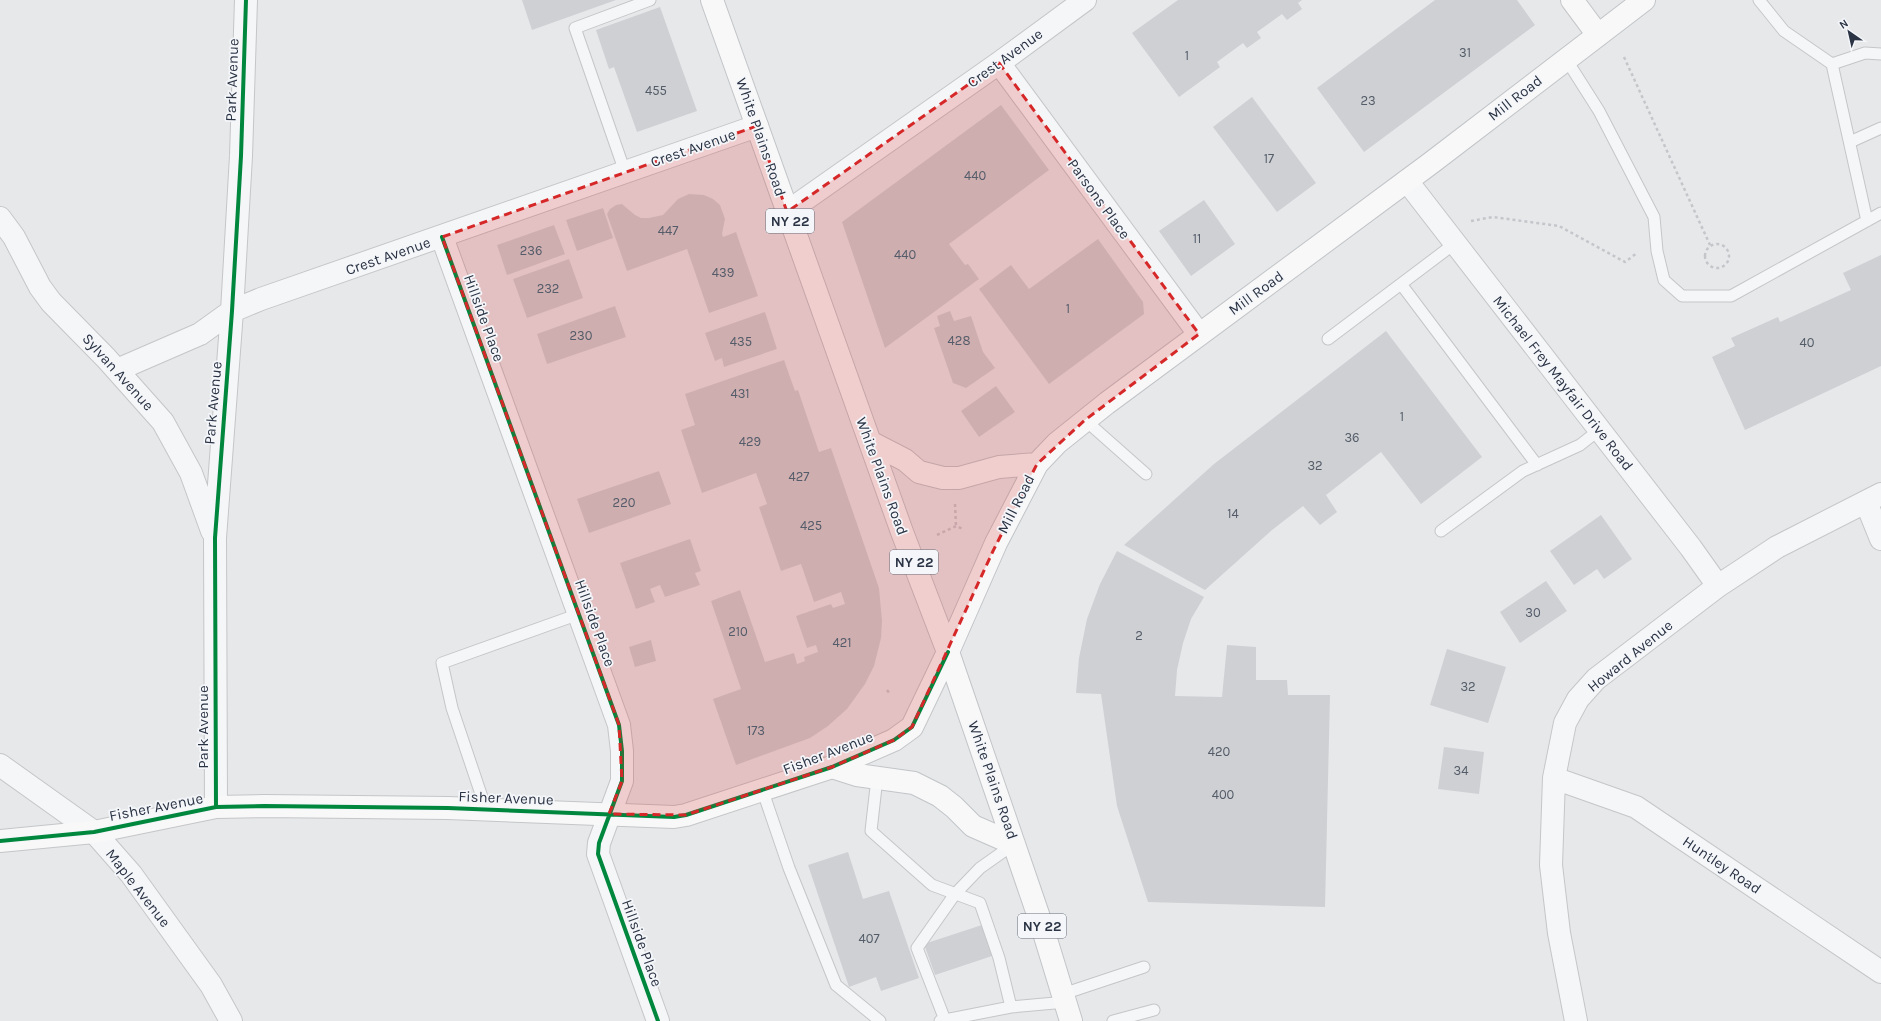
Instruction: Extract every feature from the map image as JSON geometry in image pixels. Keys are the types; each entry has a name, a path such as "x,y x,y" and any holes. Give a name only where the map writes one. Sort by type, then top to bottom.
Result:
{"main road":[{"name":"White Plains Road","path":"712,0 870,442 948,652 1014,844 1067,1006"},
{"path":"1572,0 1598,35"},
{"name":"Mill Road","path":"948,652 996,543 1036,464 1057,443 1199,334 1407,181 1644,0"},
{"path":"870,442 905,460 919,472 943,478 959,478 1000,468 1036,464"},
{"name":"Fisher Avenue","path":"0,841 94,832 216,807 264,806 486,810 674,817 686,815 832,767 894,740 912,728 948,652"},
{"path":"832,767 857,775 914,783 928,789 954,807 973,826 1014,844"}],"street":[{"name":"Park Avenue","path":"216,807 215,538 232,311 241,156 246,0"},
{"name":"Crest Avenue","path":"787,212 999,63 1084,0"},
{"name":"Parsons Place","path":"999,63 1199,334"},
{"name":"Crest Avenue","path":"117,370 200,334 232,311 757,126"},
{"name":"Michael Frey Mayfair Drive Road","path":"1407,181 1454,244 1691,548 1718,586"},
{"name":"Sylvan Avenue","path":"0,218 14,237 40,287 51,302 117,370 163,422 191,473 215,538"},
{"name":"Hillside Place","path":"442,237 619,725 622,751 622,781 599,843 598,854 658,1021"},
{"name":"Howard Avenue","path":"1576,1021 1559,934 1551,865 1554,778 1565,723 1578,699 1596,679 1718,586 1777,547 1874,498"},
{"path":"1874,498 1881,539"},
{"name":"Maple Avenue","path":"0,765 94,832 131,874 211,985 231,1021"},
{"name":"Huntley Road","path":"1554,778 1636,807 1881,972"}],"lane":[{"path":"626,172 575,28 650,0"},
{"path":"1759,0 1784,31 1832,64 1867,221"},
{"path":"1832,64 1865,53 1881,54"},
{"path":"1566,59 1599,111 1654,217 1657,251 1664,280 1682,296 1731,296 1881,213"},
{"path":"1850,142 1881,128"},
{"path":"1328,339 1454,244"},
{"path":"1401,284 1537,465"},
{"path":"1085,420 1146,474"},
{"path":"1442,531 1523,471 1580,445 1599,430"},
{"path":"486,810 452,708 442,663 579,614"},
{"path":"877,778 871,830 932,885 980,903 999,958 1011,1007"},
{"path":"762,789 789,868 836,985 880,1021"},
{"path":"1014,844 980,868 955,894 917,948 942,1021 1011,1007 1067,1006 1144,967"},
{"path":"1113,1021 1154,1010"}],"path":[{"path":"1624,57 1710,245"},
{"path":"1467,221 1493,217 1559,226 1625,262"},
{"path":"1722,244 1727,250 1729,258 1728,262 1721,267 1713,267 1706,262 1705,251 1710,245 1722,244"},
{"path":"954,499 956,526"},
{"path":"956,526 963,529"},
{"path":"937,536 956,526"},
{"path":"887,690 890,694"}],"highlighted area":[{"path":"999,63 1199,334 1085,420 1037,464 993,551 912,727 894,740 832,767 686,815 609,814 622,781 619,725 442,237 757,126 787,212"}],"building":[{"path":"522,0 616,0 532,30"},
{"path":"1178,0 1302,0 1298,3 1302,9 1287,20 1282,14 1257,32 1261,38 1247,48 1243,43 1217,62 1220,67 1179,97 1132,33"},
{"path":"1435,0 1517,0 1535,25 1364,152 1317,88"},
{"path":"660,7 697,111 637,132 614,67 609,69 596,30"},
{"path":"1252,97 1316,183 1277,212 1213,127"},
{"path":"1001,105 1049,170 949,244 965,265 968,264 979,279 885,348 842,222"},
{"path":"689,194 704,195 713,199 720,205 725,219 722,234 723,237 736,232 758,296 709,313 687,249 627,271 607,214 610,209 616,205 622,204 635,215 641,218 649,218 663,215 678,199"},
{"path":"1204,200 1235,244 1191,276 1159,231"},
{"path":"603,208 613,238 577,251 566,220"},
{"path":"554,225 565,254 507,275 497,245"},
{"path":"1098,239 1143,302 1144,314 1049,384 979,289 1011,265 1029,289"},
{"path":"1881,255 1881,366 1745,430 1712,357 1735,346 1731,338 1778,317 1780,322 1851,290 1843,273"},
{"path":"569,259 583,298 527,318 513,279"},
{"path":"615,306 626,337 547,364 537,334"},
{"path":"950,311 954,321 971,316 983,352 995,368 966,388 953,383 934,328 940,326 937,316"},
{"path":"765,312 777,349 724,367 722,358 715,361 705,333"},
{"path":"1386,331 1482,457 1421,504 1381,452 1326,495 1337,512 1320,525 1303,506 1272,530 1205,590 1124,545 1214,464"},
{"path":"784,360 795,391 798,390 819,452 831,448 879,588 882,621 881,638 874,666 865,684 847,709 828,726 810,738 736,765 713,699 741,689 711,601 740,590 765,662 794,653 797,664 805,661 804,657 818,652 816,645 807,648 796,616 831,604 833,608 845,604 841,592 814,602 801,564 781,571 759,507 767,504 756,473 702,493 681,430 695,425 685,394"},
{"path":"996,386 1015,412 979,437 961,411"},
{"path":"659,471 671,504 589,533 577,499"},
{"path":"1601,515 1632,559 1604,579 1597,569 1574,585 1550,551"},
{"path":"690,539 701,571 695,573 700,585 665,597 660,585 650,589 655,602 636,609 620,563"},
{"path":"1117,551 1204,597 1191,619 1183,643 1177,670 1175,696 1222,697 1227,645 1256,647 1256,680 1287,680 1288,695 1330,695 1325,907 1148,902 1117,806 1101,694 1076,693 1079,658 1087,619 1100,584"},
{"path":"1546,581 1567,611 1520,643 1500,612"},
{"path":"651,640 656,661 635,667 629,647"},
{"path":"1447,649 1506,667 1488,723 1430,705"},
{"path":"1444,747 1484,752 1479,794 1438,789"},
{"path":"848,852 863,899 889,891 919,978 881,991 876,977 849,987 808,865"},
{"path":"985,924 995,955 935,975 924,944"}],"cycle path":[{"path":"216,807 215,538 232,311 241,156 246,0"},
{"path":"442,237 619,725 622,751 622,781 599,843 598,854 658,1021"},
{"path":"0,841 94,832 216,807 264,806 448,808 674,817 686,815 832,767 894,740 912,727 948,652"}]}
